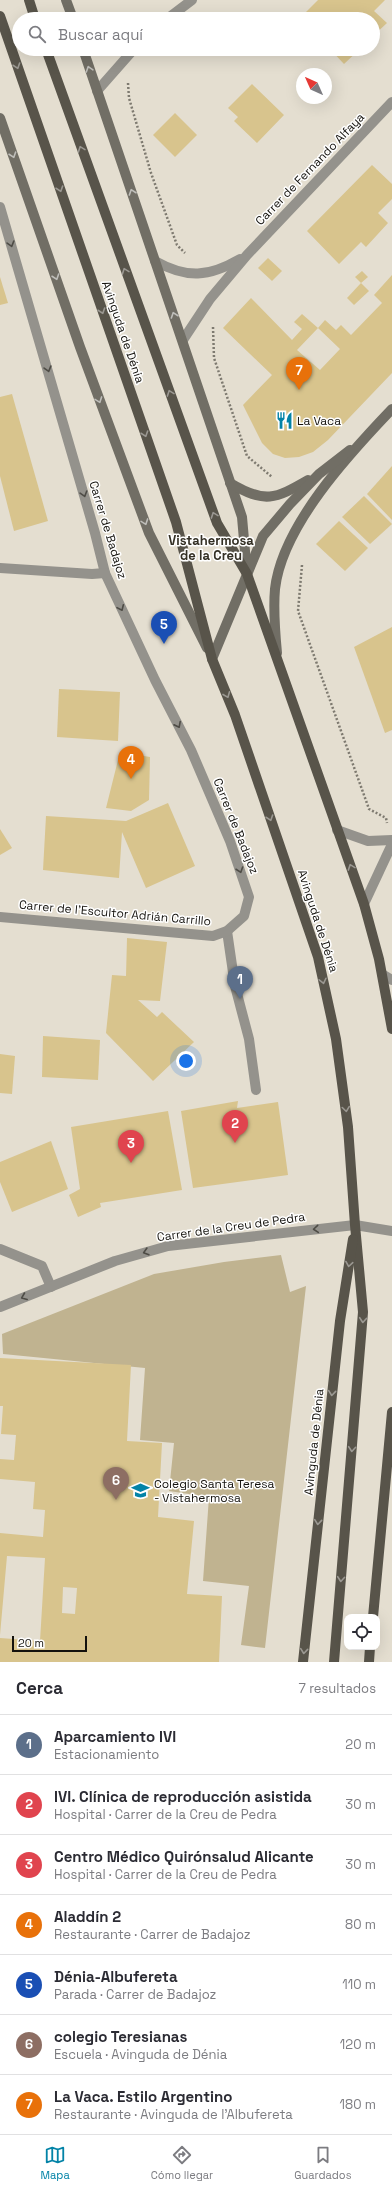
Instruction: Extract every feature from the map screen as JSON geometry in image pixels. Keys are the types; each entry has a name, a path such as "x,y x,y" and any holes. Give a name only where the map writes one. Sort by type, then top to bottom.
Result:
{"main road":[{"path":"29,0 33,12"},
{"path":"66,0 71,12"},
{"name":"Avinguda de Dénia","path":"0,16 12,50"},
{"name":"Avinguda de Dénia","path":"14,56 176,522 212,659"},
{"name":"Avinguda de Dénia","path":"49,56 217,523 247,574 278,657 300,726 364,904 382,974 392,1029"},
{"name":"Avinguda de Dénia","path":"85,56 242,517 247,574"},
{"name":"Avinguda de Dénia","path":"0,118 80,347 149,533 212,659 235,715 318,957 337,1047 348,1127 355,1225 364,1312 334,1662"},
{"path":"278,657 274,627 275,588 284,555 301,520 360,442 392,409"},
{"path":"230,483 248,493 267,498 283,494 318,474 360,442"},
{"path":"212,659 263,536 318,474"},
{"name":"Avinguda de Dénia","path":"303,1662 340,1321 355,1225"},
{"path":"373,1614 392,1412"},
{"path":"368,1662 370,1650"}],"street":[{"path":"176,12 192,0"},
{"path":"96,91 125,58"},
{"name":"Carrer de Fernando Alfaya","path":"183,340 210,299 246,255 392,102"},
{"name":"Carrer de Badajoz","path":"0,207 95,533 105,573 151,673 191,750 230,841 249,897 244,916 227,931"},
{"name":"Carrer de Fernando Alfaya","path":"155,261 172,271 201,275 223,269 246,255"},
{"path":"0,568 92,574 105,573"},
{"path":"337,830 368,841 392,840"},
{"path":"364,904 392,844"},
{"name":"Carrer de l'Escultor Adrián Carrillo","path":"0,917 213,936 227,931"},
{"path":"227,931 235,986 249,1039 256,1090"},
{"path":"382,974 392,980"},
{"name":"Carrer de la Creu de Pedra","path":"0,1307 115,1261 168,1246 355,1225 392,1231"},
{"path":"0,1249 42,1266 51,1287"}],"path":[{"path":"125,58 129,98 151,173 177,245 188,256"},
{"path":"213,322 214,358 247,456 272,478"},
{"path":"303,559 299,579 298,611 369,809 386,818 390,829"}],"shaded area":[{"path":"281,1255 290,1292 306,1286 265,1648 241,1645 249,1586 203,1581 209,1497 169,1491 174,1443 140,1440 145,1368 3,1354 2,1334 154,1274 224,1262"}],"building":[{"path":"318,0 385,0 374,11 375,12 306,12"},
{"path":"380,17 387,23 380,30"},
{"path":"337,56 353,56 344,64"},
{"path":"252,84 284,115 257,143 234,121 238,117 228,108"},
{"path":"175,113 197,135 175,157 153,135"},
{"path":"372,165 392,184 392,199 378,213 388,223 366,247 361,242 339,264 307,231"},
{"path":"268,258 282,271 272,281 258,268"},
{"path":"362,271 368,277 361,283 355,277"},
{"path":"392,275 392,373 328,440 313,452 299,457 285,458 273,454 262,443 243,405 272,375 223,328 251,298 292,340 302,329 294,322 302,314 318,328 325,320 336,330 341,325 351,335 382,303 374,295","holes":["318,328 340,349 320,370 297,350"]},
{"path":"0,277 8,303 0,305"},
{"path":"361,283 369,291 354,305 347,298"},
{"path":"12,394 48,521 14,531 0,476 0,397"},
{"path":"392,466 392,520 367,494"},
{"path":"364,496 392,524 370,544 342,517"},
{"path":"339,521 368,548 345,571 316,544"},
{"path":"392,627 392,730 385,733 354,647"},
{"path":"59,689 120,692 118,741 57,737"},
{"path":"120,752 150,757 149,800 131,811 106,808"},
{"path":"168,803 195,866 146,888 122,832 119,878 43,870 46,816 126,821"},
{"path":"0,829 12,848 0,855"},
{"path":"127,938 167,942 160,1001 138,1000 157,1017 162,1012 194,1042 153,1081 106,1033 112,975 126,976"},
{"path":"43,1036 100,1040 98,1080 42,1077"},
{"path":"0,1054 15,1056 12,1094 0,1093"},
{"path":"238,1101 237,1108 278,1102 288,1175 193,1188 181,1111"},
{"path":"168,1111 182,1190 100,1203 101,1207 78,1217 69,1195 80,1189 71,1127"},
{"path":"51,1141 68,1189 12,1212 0,1182 0,1162"},
{"path":"0,1358 131,1365 127,1441 162,1443 158,1517 194,1521 187,1594 222,1596 219,1662 0,1662 0,1638 40,1641 45,1558 7,1556 0,1635 0,1533 43,1537 45,1510 33,1509 35,1482 0,1479 0,1459 14,1460 16,1435 1,1434 3,1406 0,1406","holes":["63,1587 77,1588 75,1614 62,1613"]}],"place":[{"name":"La Vaca. Estilo Argentino","path":"299,390"},
{"name":"La Vaca","path":"284,421"},
{"name":"Dénia-Albufereta","path":"164,644"},
{"name":"Aladdín 2","path":"131,779"},
{"name":"Aparcamiento IVI","path":"240,999"},
{"name":"IVI. Clínica de reproducción asistida","path":"235,1143"},
{"name":"Centro Médico Quirónsalud Alicante","path":"131,1163"},
{"name":"Colegio Santa Teresa - Vistahermosa","path":"141,1491"},
{"name":"colegio Teresianas","path":"116,1500"}],"district":[{"name":"Vistahermosa de la Creu","path":"211,548"}]}
